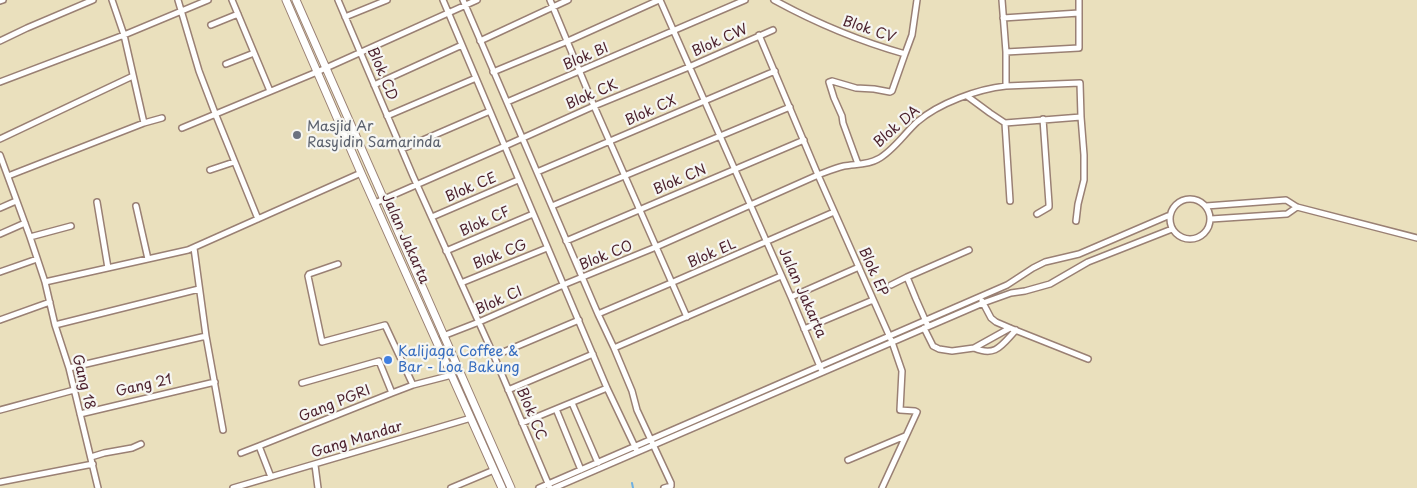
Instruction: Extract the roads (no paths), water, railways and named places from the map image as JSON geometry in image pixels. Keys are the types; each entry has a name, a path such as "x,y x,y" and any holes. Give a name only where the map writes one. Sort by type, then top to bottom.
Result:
{"main road":[{"name":"Jalan Jakarta","path":"286,0 361,173 511,488"},
{"name":"Jalan Jakarta","path":"296,0 383,200 440,338 452,376 502,488"}],"street":[{"path":"0,41 93,0"},
{"path":"112,0 124,35 144,123"},
{"path":"178,0 200,72 258,219"},
{"path":"0,82 124,35 208,0"},
{"path":"232,0 270,91"},
{"name":"Blok CD","path":"338,0 478,322"},
{"path":"345,17 387,0"},
{"path":"443,0 451,12 462,45 490,111 508,145 518,180 607,388 639,448"},
{"path":"182,128 317,72 451,12 463,4 477,0"},
{"path":"550,0 579,72 687,317"},
{"path":"480,41 568,0"},
{"path":"494,72 659,0"},
{"name":"Jalan Jakarta","path":"659,0 735,169 821,369"},
{"name":"Blok BI","path":"507,102 745,0"},
{"name":"Blok CV","path":"774,0 821,24 906,54 892,92 856,88 832,81 829,82 858,164"},
{"path":"906,54 912,35 917,0"},
{"path":"1002,0 1006,52 1006,86"},
{"path":"1006,52 1079,48 1078,0"},
{"path":"463,4 552,206 580,278 614,348 632,391 650,443 671,483 671,486 664,488"},
{"path":"1003,18 1079,13"},
{"path":"211,24 238,14"},
{"name":"Blok CW","path":"689,67 773,30"},
{"name":"Blok EP","path":"759,36 890,339 902,371 900,410 917,412 906,436"},
{"path":"374,85 462,45"},
{"path":"226,64 254,53"},
{"name":"Blok CK","path":"508,145 594,106 689,67"},
{"name":"Blok CX","path":"537,172 775,71"},
{"path":"0,139 133,76"},
{"path":"387,116 476,78"},
{"name":"Blok DA","path":"750,205 818,175 842,167 868,163 877,159 924,117 945,105 984,90 1006,86 1080,83 1081,117"},
{"path":"967,96 1005,123 1081,117 1084,180 1076,222"},
{"path":"552,206 790,107"},
{"path":"402,149 490,111"},
{"path":"8,176 144,123 162,118"},
{"path":"1037,214 1049,207 1044,119"},
{"path":"1005,123 1010,201"},
{"name":"Blok CN","path":"566,241 804,140"},
{"path":"375,203 508,145"},
{"name":"Gang 18","path":"0,155 45,282 55,325 69,368 98,488"},
{"path":"210,170 234,162"},
{"path":"45,282 194,248 361,173"},
{"name":"Blok CE","path":"432,217 518,180"},
{"path":"1185,200 1199,201 1206,206 1211,219 1209,228 1195,239 1191,239 1182,238 1172,229 1170,215 1174,207 1185,200"},
{"path":"1206,206 1286,200 1297,207 1417,238"},
{"path":"0,208 16,201"},
{"path":"97,202 108,268"},
{"name":"Blok CO","path":"563,284 656,247 750,205"},
{"path":"136,206 148,259"},
{"path":"1211,219 1287,214 1297,207"},
{"name":"Blok EL","path":"598,314 834,212"},
{"name":"Blok CF","path":"446,251 533,214"},
{"path":"539,488 553,487 650,443 982,300 1045,262 1079,254 1170,215"},
{"path":"0,234 25,223"},
{"path":"30,237 71,226"},
{"path":"982,300 1050,284 1088,262 1172,229"},
{"path":"194,248 198,289 223,430"},
{"name":"Blok CG","path":"461,283 547,248"},
{"path":"891,285 969,250"},
{"path":"0,272 37,259"},
{"path":"338,264 308,276 322,342 385,325 414,385"},
{"path":"791,297 859,267"},
{"path":"614,348 781,276"},
{"path":"907,277 926,325 930,341 933,346 939,349 952,351 974,348 1010,328"},
{"name":"Blok CI","path":"440,338 563,284"},
{"path":"55,325 198,289"},
{"path":"804,329 873,300"},
{"path":"982,300 991,318 1010,328 1088,359"},
{"path":"0,320 50,302"},
{"path":"494,356 579,320"},
{"name":"Blok CC","path":"478,322 522,423 553,487"},
{"path":"974,348 989,352 994,350 1016,330"},
{"path":"69,368 206,336"},
{"path":"508,390 593,354"},
{"path":"302,383 379,361 392,393"},
{"name":"Gang PGRI","path":"241,453 392,393 414,385 452,376"},
{"name":"Gang 21","path":"80,414 214,382"},
{"path":"522,423 607,388"},
{"path":"0,410 74,390"},
{"path":"572,403 598,463"},
{"path":"556,409 581,470"},
{"name":"Gang Mandar","path":"233,488 471,418"},
{"path":"848,460 906,436"},
{"path":"882,488 906,436"},
{"path":"91,457 132,448 141,444"},
{"path":"259,446 271,477"},
{"path":"553,487 581,470 639,448"},
{"path":"0,482 92,464"},
{"path":"315,465 318,488"},
{"path":"451,488 494,470"}],"waterway":[{"path":"632,483 633,488"}],"place":[{"name":"Masjid Ar Rasyidin Samarinda","path":"297,135"},
{"name":"Kalijaga Coffee & Bar - Loa Bakung","path":"388,360"}]}
